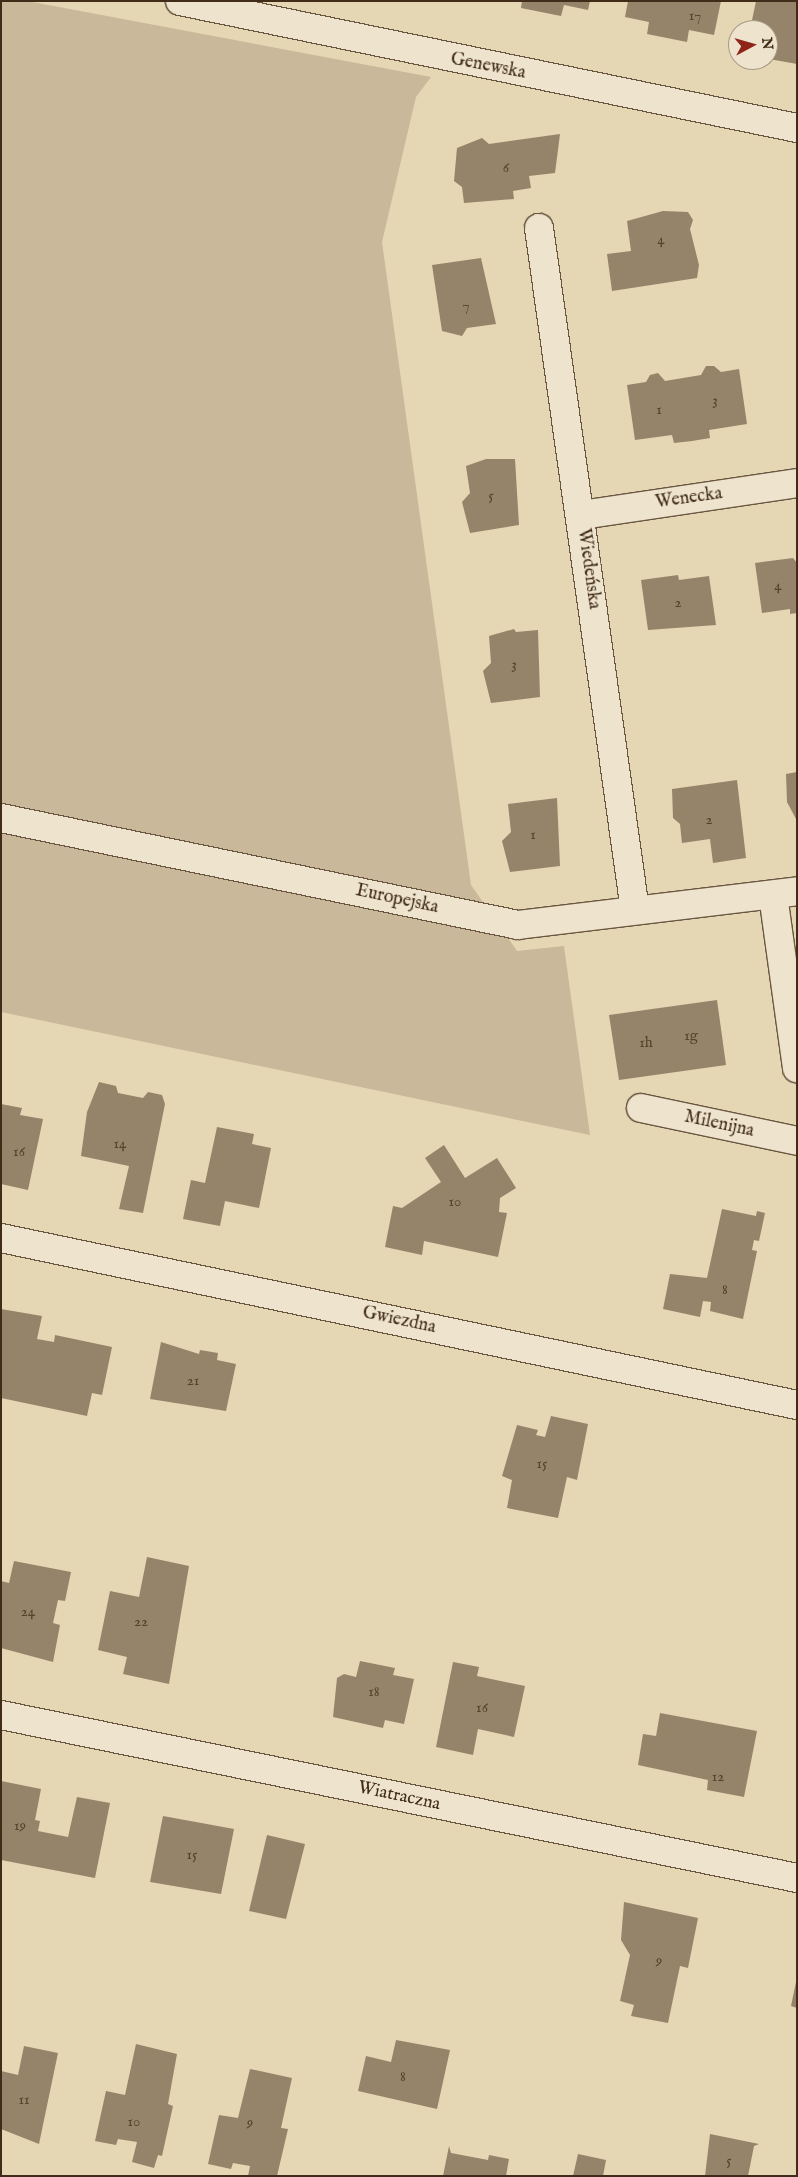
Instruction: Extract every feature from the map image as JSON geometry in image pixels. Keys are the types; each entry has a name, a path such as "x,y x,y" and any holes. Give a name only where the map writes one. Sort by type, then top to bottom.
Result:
{"street":[{"name":"Genewska","path":"180,1 797,128"},
{"name":"Wiedeńska","path":"539,228 581,515 635,910"},
{"name":"Wenecka","path":"581,515 797,483"},
{"name":"Europejska","path":"1,818 518,925 785,893"},
{"path":"785,893 797,1068"},
{"name":"Milenijna","path":"641,1108 797,1141"},
{"name":"Gwiezdna","path":"1,1238 797,1405"},
{"name":"Wiatraczna","path":"1,1715 797,1878"}],"shaded area":[{"path":"1,1 27,1 431,77 416,97 382,242 471,885 517,951 564,946 590,1135 1,1012"}],"building":[{"path":"522,1 590,1 588,10 564,5 561,16 521,8"},
{"path":"628,1 721,1 714,35 689,30 687,42 647,34 649,22 625,17"},
{"path":"756,1 797,1 797,64 778,61 778,20 752,20"},
{"path":"560,134 555,173 529,176 531,188 513,191 514,199 464,203 462,187 454,181 457,148 482,138 489,144"},
{"path":"663,211 688,212 693,220 690,229 699,265 697,278 612,291 607,254 631,251 627,221"},
{"path":"481,258 496,324 467,328 462,336 442,331 432,265"},
{"path":"706,366 714,366 721,372 739,369 747,424 709,430 710,438 692,441 674,443 672,435 635,440 627,385 646,382 650,375 658,373 665,381 701,375"},
{"path":"486,459 515,459 519,525 470,533 462,502 470,493 466,466"},
{"path":"793,558 797,563 797,613 790,614 790,609 762,613 755,563"},
{"path":"678,575 679,580 709,576 716,625 648,630 641,580"},
{"path":"514,629 516,632 538,630 540,697 491,703 483,671 491,663 489,636"},
{"path":"797,772 796,819 787,802 786,774"},
{"path":"737,780 746,858 713,863 710,839 682,843 680,824 673,818 672,789"},
{"path":"557,798 560,866 510,872 502,841 511,832 508,804"},
{"path":"717,1000 726,1065 619,1080 609,1015"},
{"path":"99,1082 116,1086 118,1093 143,1098 148,1092 162,1095 165,1104 143,1213 119,1209 129,1166 81,1156 87,1112"},
{"path":"1,1104 22,1108 20,1115 43,1119 28,1190 1,1184"},
{"path":"217,1127 254,1134 252,1144 271,1148 259,1208 225,1201 220,1226 183,1219 191,1180 205,1183"},
{"path":"444,1145 465,1178 497,1158 516,1188 500,1198 499,1212 507,1213 498,1257 424,1241 422,1255 385,1247 393,1206 402,1208 441,1182 425,1158"},
{"path":"722,1209 756,1216 757,1211 765,1213 759,1241 754,1240 752,1250 757,1251 743,1319 710,1311 711,1302 703,1301 700,1317 663,1309 670,1274 707,1278"},
{"path":"1,1309 42,1316 37,1339 54,1342 55,1335 112,1347 102,1395 92,1393 87,1416 1,1398"},
{"path":"161,1342 199,1354 200,1350 218,1353 217,1360 236,1364 226,1411 150,1399"},
{"path":"551,1416 588,1424 577,1480 567,1477 558,1518 507,1508 512,1480 502,1476 517,1425 538,1430 536,1435 545,1437"},
{"path":"147,1557 189,1566 169,1684 123,1674 127,1657 98,1650 110,1591 139,1597"},
{"path":"14,1561 71,1572 65,1601 58,1600 53,1623 60,1625 53,1662 1,1648 1,1581 9,1583"},
{"path":"360,1661 395,1668 393,1675 414,1679 404,1724 385,1720 383,1728 333,1717 337,1678 344,1674 356,1677"},
{"path":"453,1662 479,1667 477,1676 525,1686 514,1737 478,1729 473,1755 436,1747"},
{"path":"660,1713 757,1731 744,1797 707,1790 708,1780 638,1765 643,1734 656,1736"},
{"path":"1,1781 41,1789 35,1820 40,1821 38,1831 68,1837 77,1797 110,1803 95,1878 1,1860"},
{"path":"163,1816 234,1829 221,1894 150,1882"},
{"path":"267,1835 305,1844 286,1919 249,1911"},
{"path":"624,1902 698,1918 688,1968 680,1966 668,2023 631,2016 634,2005 620,2001 630,1955 621,1940"},
{"path":"797,1982 797,2008 791,2006"},
{"path":"396,2040 450,2050 437,2109 358,2091 366,2056 391,2062"},
{"path":"136,2044 177,2054 168,2104 173,2106 162,2156 158,2155 154,2168 132,2162 137,2142 118,2139 116,2145 95,2141 106,2091 125,2095"},
{"path":"24,2046 58,2053 39,2144 1,2129 1,2071 18,2075"},
{"path":"250,2069 292,2078 281,2128 288,2129 277,2176 248,2176 250,2166 233,2163 231,2169 208,2164 219,2115 238,2118"},
{"path":"710,2134 759,2144 754,2146 748,2176 705,2176"},
{"path":"449,2146 451,2153 488,2160 489,2155 509,2159 506,2176 443,2176"},
{"path":"578,2154 606,2160 603,2176 573,2176"}]}
